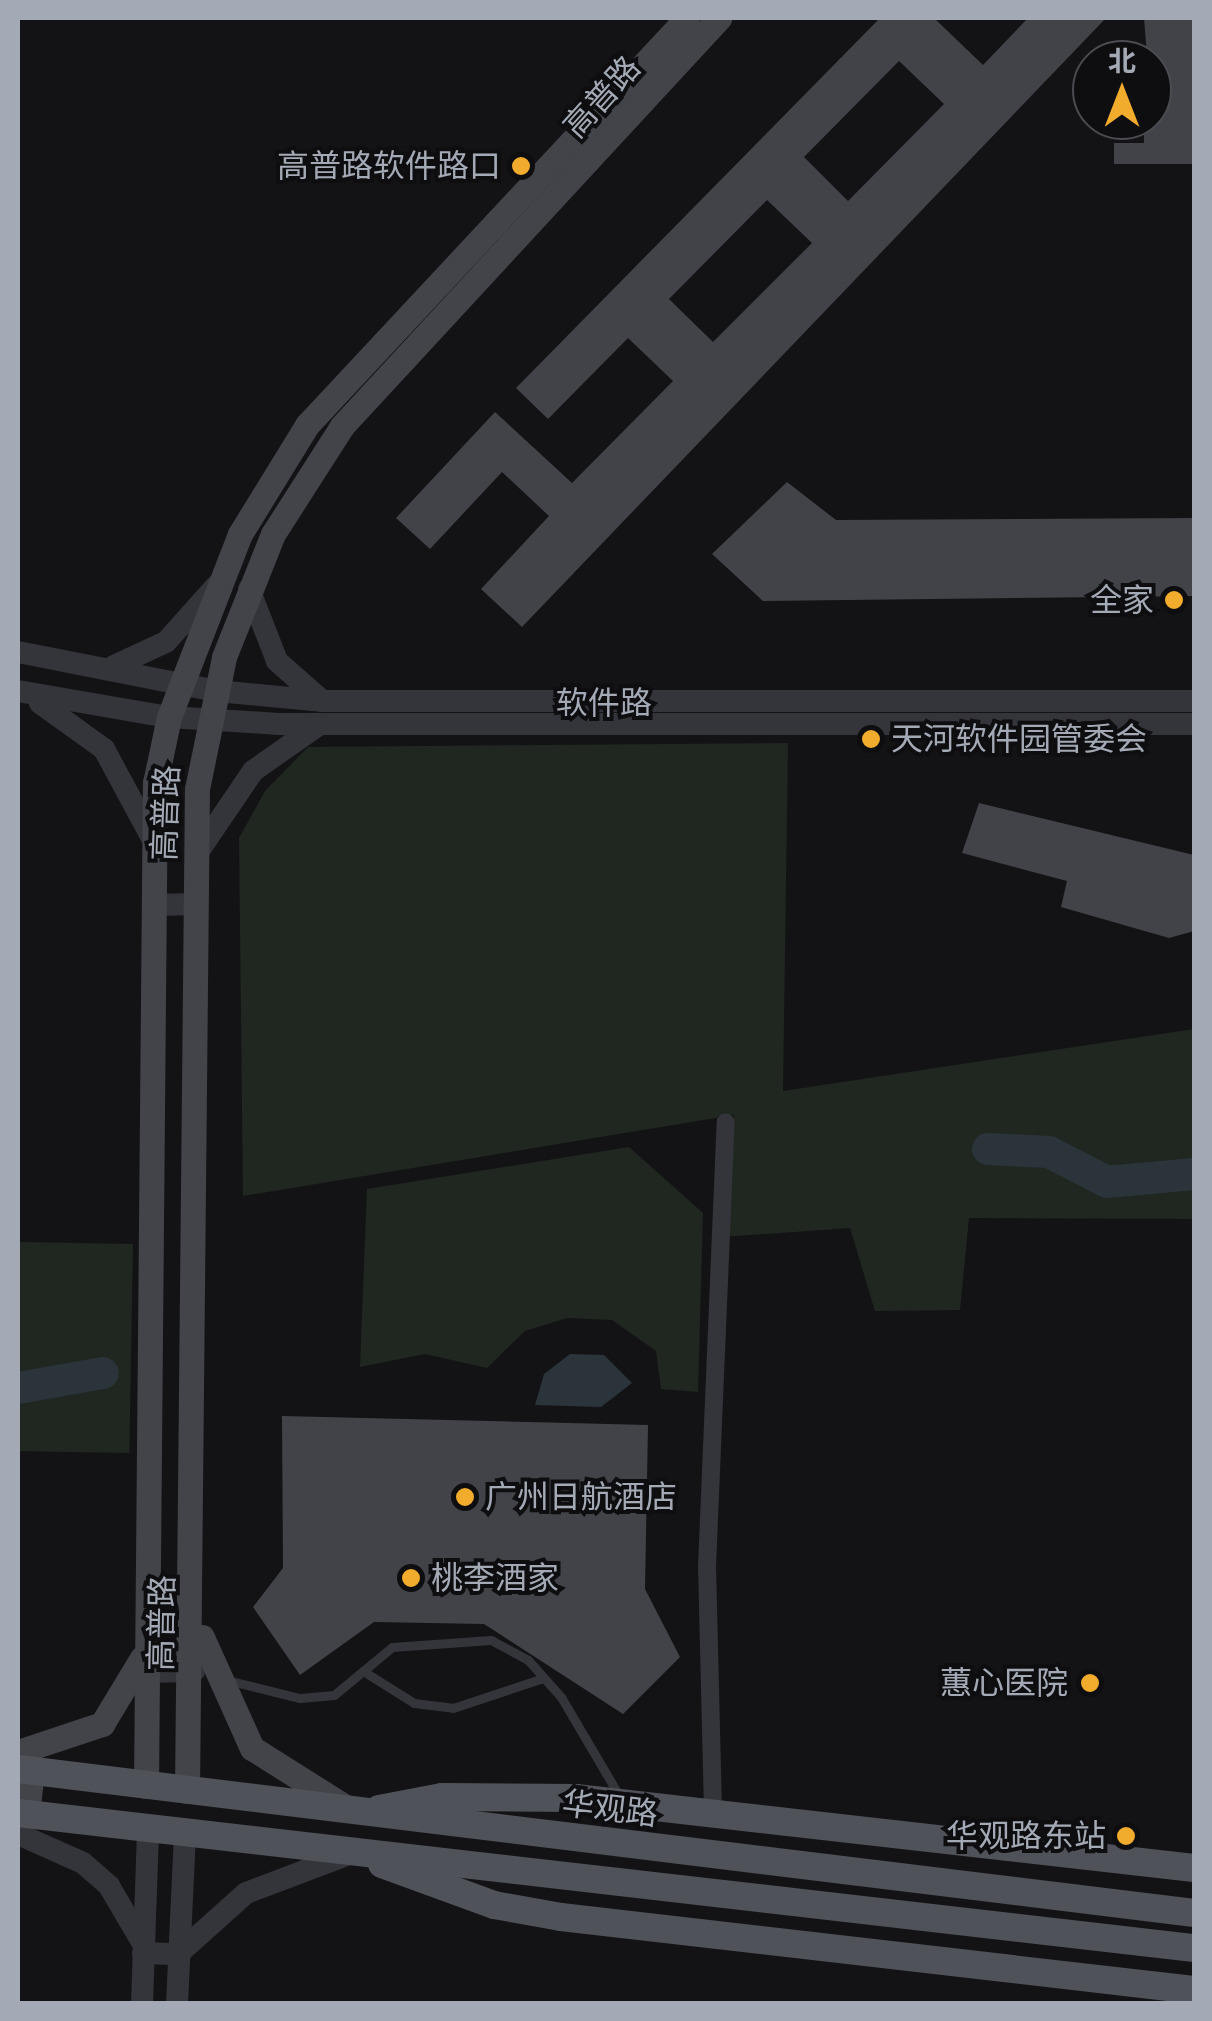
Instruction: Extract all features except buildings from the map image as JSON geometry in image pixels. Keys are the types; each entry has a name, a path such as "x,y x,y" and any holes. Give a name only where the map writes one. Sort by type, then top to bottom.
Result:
{"main road":[{"name":"高普路","path":"146,1786 154,842 169,718 221,580 261,494 331,396 687,18"},
{"name":"高普路","path":"187,1791 205,1674 196,1618 196,904 207,720 248,585 342,426 719,18"},
{"path":"147,1628 126,1694 102,1724 22,1764 21,1820 148,1828 1194,1948"},
{"path":"205,1674 252,1748 358,1814 481,1795 622,1802 1194,1868"},
{"name":"华观路","path":"22,1764 146,1786 358,1814 1194,1913"},
{"path":"358,1853 432,1887 545,1914 1194,1990"}],"street":[{"path":"104,668 166,642 221,580"},
{"path":"198,852 253,771 321,712 278,661 248,585"},
{"name":"软件路","path":"18,652 321,712 1194,724"},
{"path":"18,692 104,749 154,842"},
{"name":"软件路","path":"18,692 169,718 207,720 321,712 1194,701"},
{"path":"153,905 196,904"},
{"path":"713,1811 707,1567 726,1122"},
{"path":"146,1672 205,1674"},
{"path":"21,1820 84,1863 109,1886 143,1949"},
{"path":"142,2004 148,1828"},
{"path":"178,2004 185,1833"},
{"path":"143,1949 178,1954 279,1874 358,1853"}],"lane":[{"path":"205,1674 300,1698 334,1695 392,1647 491,1640 543,1678 622,1802"},
{"path":"363,1671 414,1703 453,1708 543,1678"}],"shaded area":[{"path":"788,743 783,1091 1194,1029 1194,1219 969,1218 960,1310 875,1311 850,1228 722,1237 734,1115 243,1196 239,838 265,791 308,747"},
{"path":"629,1147 703,1213 698,1392 661,1389 656,1351 612,1320 567,1318 525,1331 487,1368 425,1354 360,1367 367,1189"},
{"path":"18,1242 133,1244 129,1453 18,1451"},
{"path":"570,1354 604,1355 632,1383 601,1407 535,1405 544,1374"}],"waterway":[{"path":"988,1149 1049,1152 1107,1182 1194,1174"},
{"path":"18,1388 103,1373"}],"place":[{"name":"高普路软件路口","path":"521,166"},
{"name":"全家","path":"1174,600"},
{"name":"天河软件园管委会","path":"871,739"},
{"name":"广州日航酒店","path":"465,1497"},
{"name":"桃李酒家","path":"411,1578"},
{"name":"蕙心医院","path":"1090,1683"},
{"name":"华观路东站","path":"1126,1836"}]}
